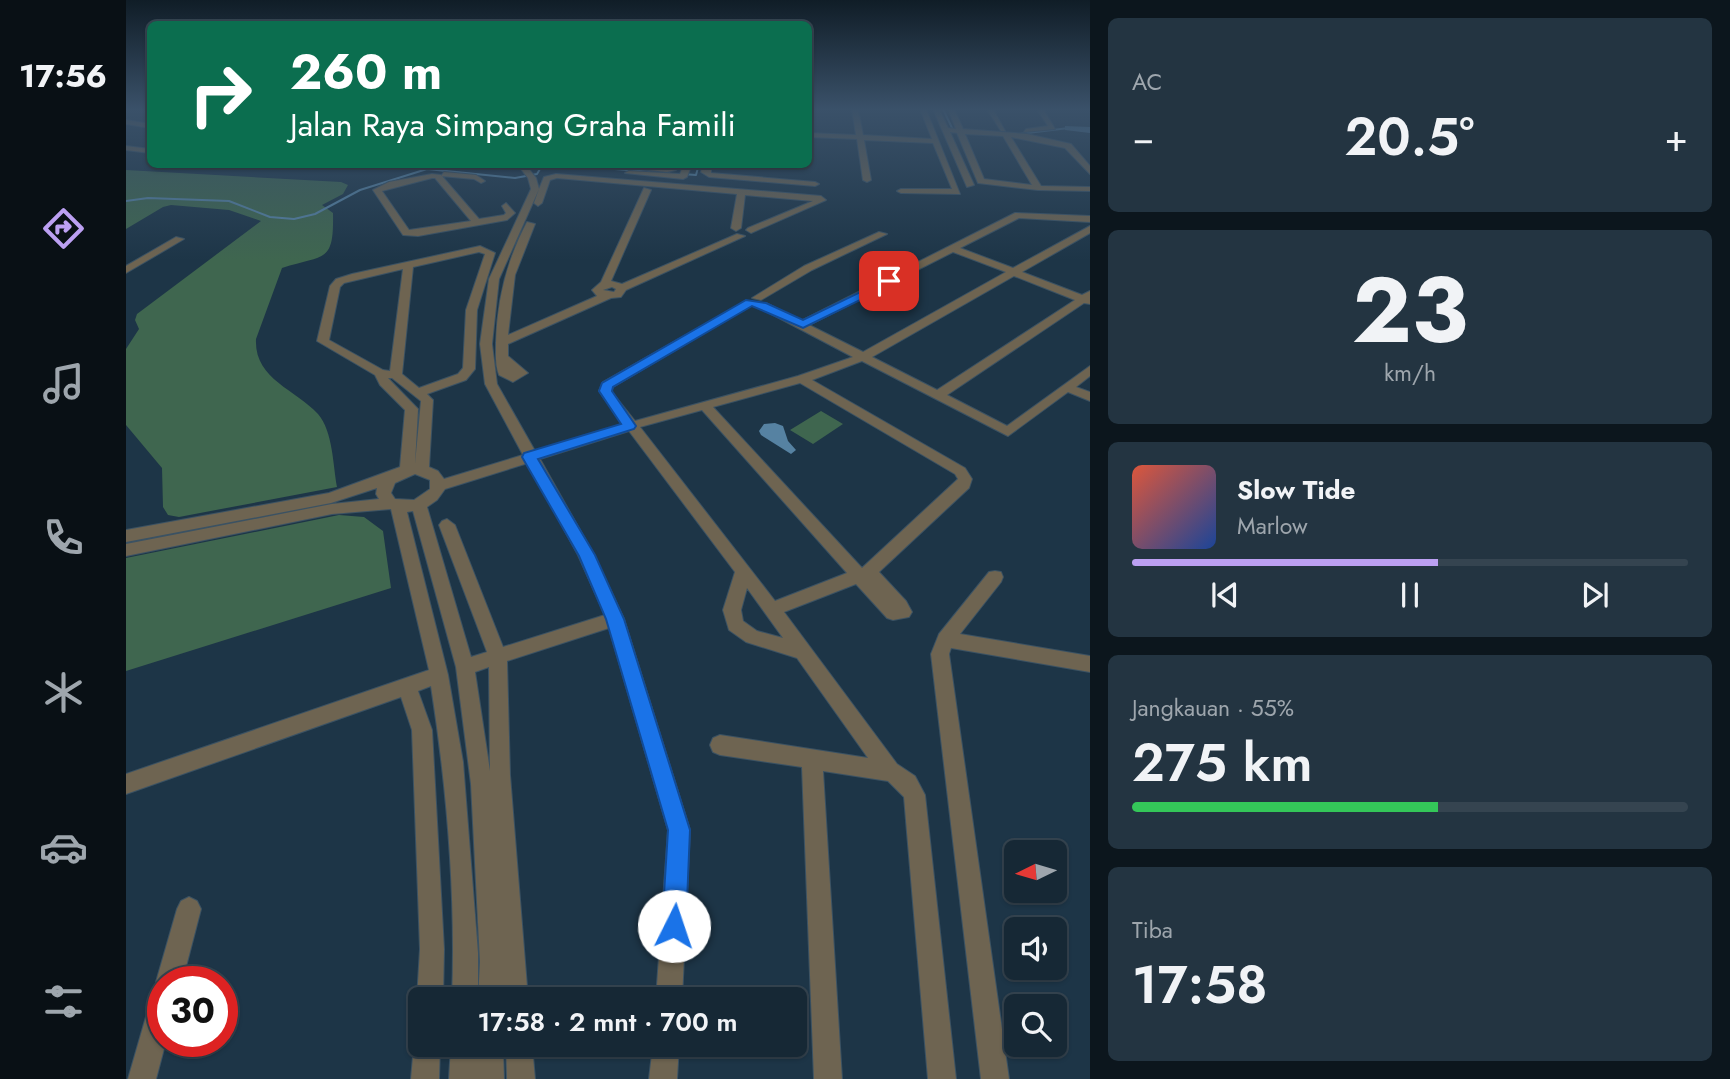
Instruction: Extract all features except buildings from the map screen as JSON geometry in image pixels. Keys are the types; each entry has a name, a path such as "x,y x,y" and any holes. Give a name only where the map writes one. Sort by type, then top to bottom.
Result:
{"street":[{"path":"863,159 867,180"},
{"path":"901,191 957,192 944,159"},
{"path":"959,159 970,185"},
{"path":"971,159 981,181 1038,188 1090,188"},
{"path":"1020,159 1038,188"},
{"path":"1068,159 1090,188"},
{"path":"525,168 535,189 494,279 485,344 491,384 529,457 586,555 615,619 679,830 670,987"},
{"path":"574,168 655,175 686,171"},
{"path":"647,168 673,168"},
{"path":"706,168 705,172 709,175 788,177 815,184"},
{"path":"441,172 480,222 518,225"},
{"path":"481,181 476,177 441,172 377,190 403,230 418,233 510,215 506,206"},
{"path":"606,290 655,175"},
{"path":"502,342 606,290 620,293 622,288 738,232 751,235 751,230 822,201 780,195 649,187 556,176 547,179 509,279 502,342 502,357"},
{"path":"780,195 788,177"},
{"path":"738,232 741,192"},
{"path":"803,324 1021,214 1090,219"},
{"path":"126,550 332,509 419,505 432,497 439,486 630,426 802,379 863,357 1015,274 1090,229"},
{"path":"882,234 808,268 756,302 607,385 605,391 772,609 890,771"},
{"path":"126,271 179,239"},
{"path":"954,249 1015,274 1087,298"},
{"path":"414,470 412,410 382,378 323,341 336,284 356,276 480,250 490,253 474,291 470,310 467,373 419,392"},
{"path":"396,374 407,265"},
{"path":"939,395 1087,298"},
{"path":"756,302 1011,432 1090,370"},
{"path":"382,378 396,374"},
{"path":"396,374 419,392 428,403 414,470"},
{"path":"772,609 864,574 964,484 965,479 960,471 802,379"},
{"path":"1066,387 1090,397"},
{"path":"705,407 864,574"},
{"path":"126,536 331,498 414,470 435,475 439,486"},
{"path":"390,478 383,488 383,494 394,505 439,675 453,762 466,953 465,987"},
{"path":"419,505 465,667 481,784 491,987"},
{"path":"447,525 498,658 500,775 514,987"},
{"path":"743,572 732,610 735,625 752,637 800,651"},
{"path":"995,577 945,639 940,654 995,1079"},
{"path":"465,667 615,619"},
{"path":"945,639 1090,664"},
{"path":"126,784 439,675"},
{"path":"407,687 422,730 432,949 430,987"},
{"path":"720,745 890,771 904,778 914,795 942,1079"},
{"path":"812,759 828,1079"},
{"path":"173,966 189,909"},
{"path":"142,1079 148,1057"},
{"path":"425,1079 426,1057"},
{"path":"463,1079 464,1057"},
{"path":"490,1057 490,1079"},
{"path":"520,1057 521,1079"},
{"path":"663,1079 665,1057"}],"green space":[{"path":"126,170 341,182 348,185 343,194 322,205 333,213 329,249 317,258 282,268 256,339 257,353 269,374 309,405 323,421 330,439 337,487 179,517 168,515 163,507 162,468 126,425 126,349 139,329 135,320 137,314 261,221 229,210 171,205 126,229"},
{"path":"821,411 843,424 813,444 790,430"},
{"path":"339,515 364,517 383,531 391,588 126,671 126,558"}],"water":[{"path":"775,423 783,426 788,441 796,450 791,454 761,435 759,431 764,424"}],"waterway":[{"path":"126,201 148,198 229,201 270,217 294,219 315,214 360,190 427,169 515,178 537,174 541,168"},
{"path":"602,168 665,173"},
{"path":"683,174 696,175 698,168"}],"route":[{"path":"674,926 679,830 615,619 586,555 529,457 630,426 605,391 605,387 750,303 762,305 803,324 889,281"}]}
